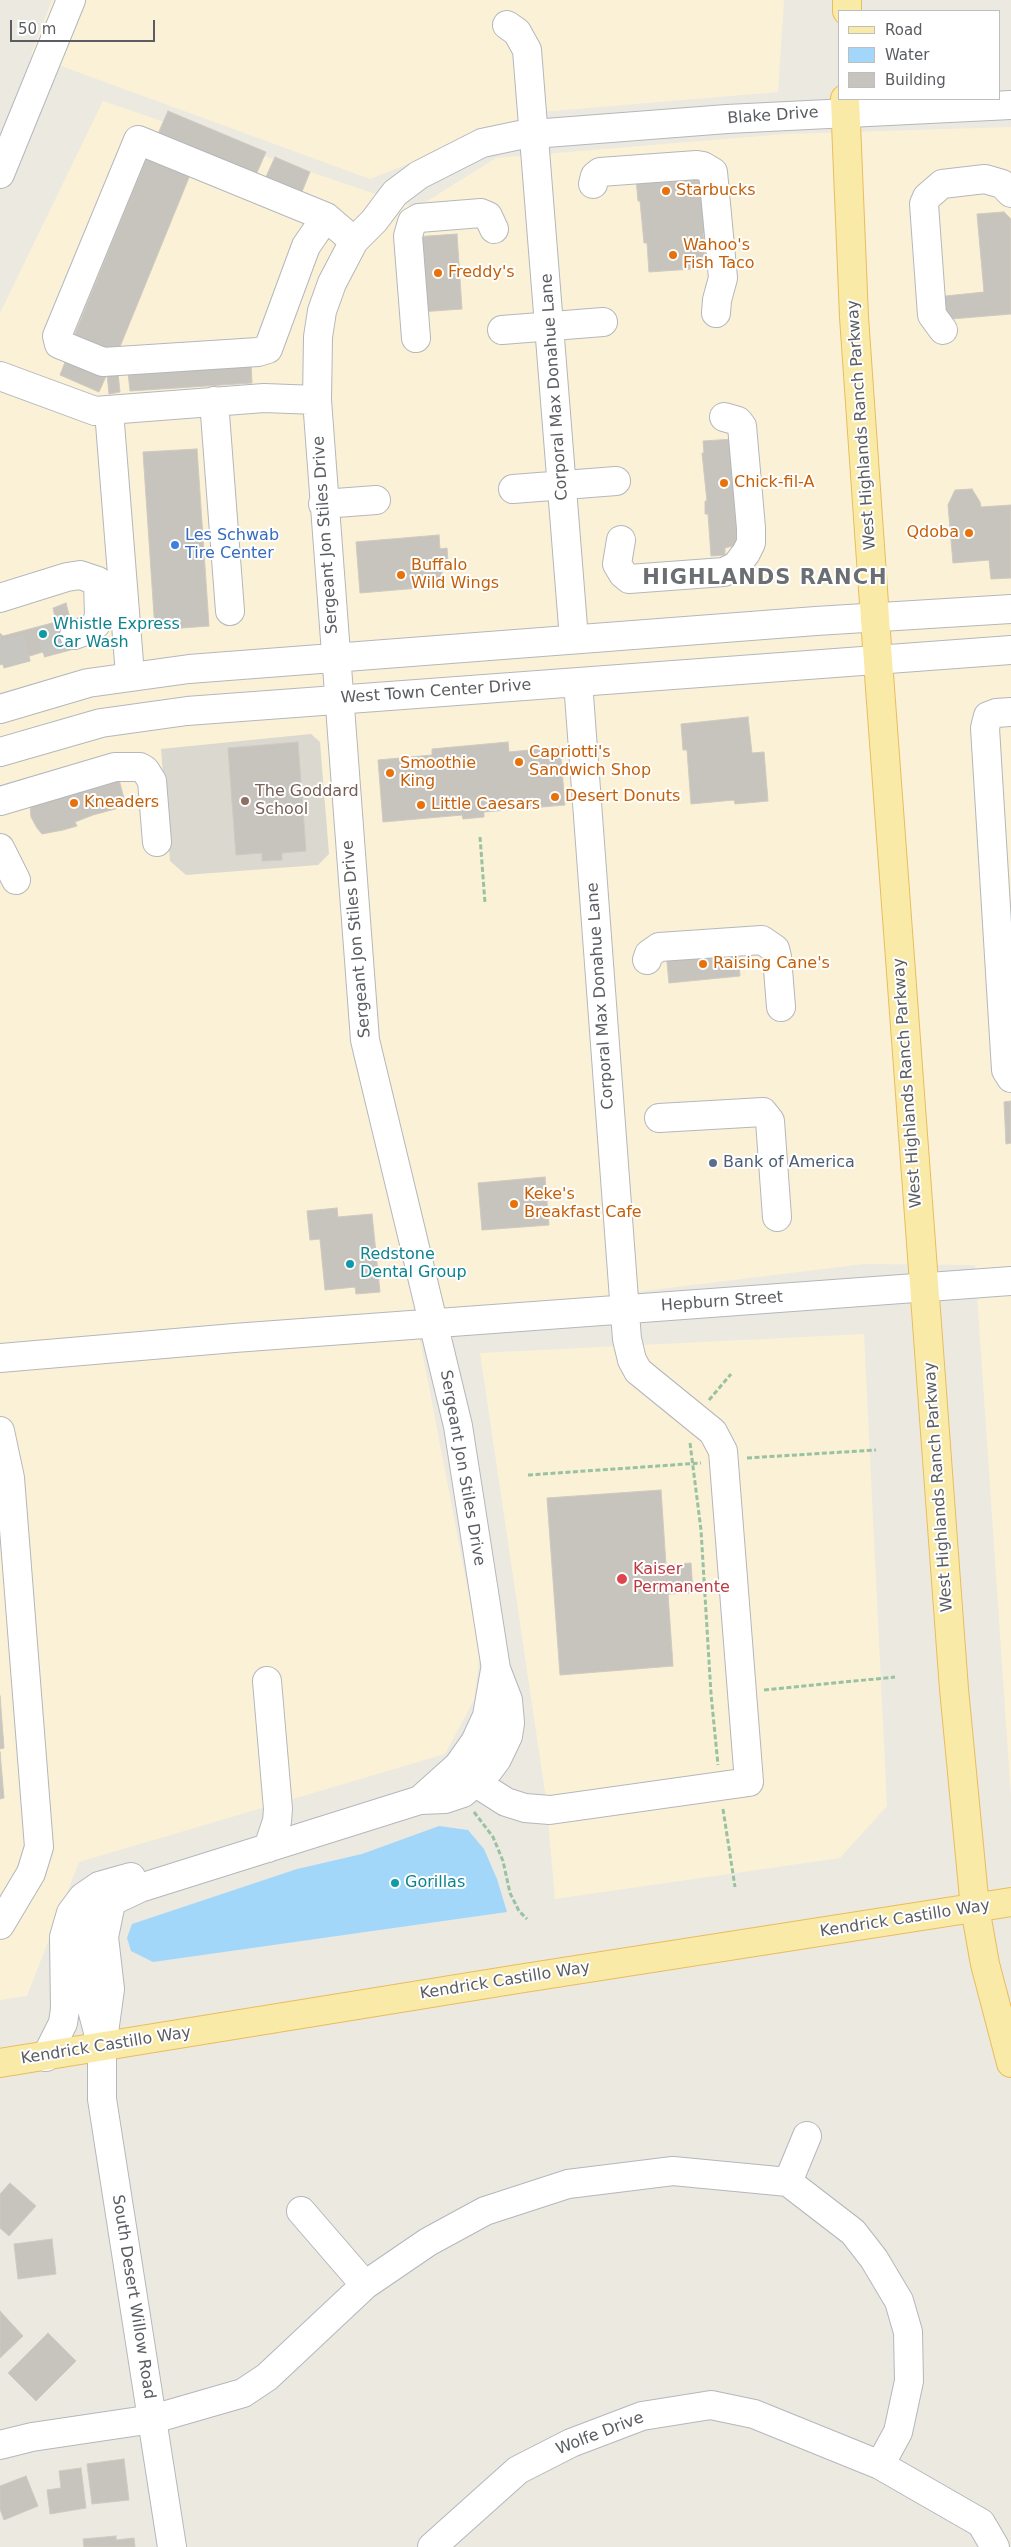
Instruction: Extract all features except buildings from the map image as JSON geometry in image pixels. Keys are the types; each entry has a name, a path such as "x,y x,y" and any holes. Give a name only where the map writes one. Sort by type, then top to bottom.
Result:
{"main road":[{"name":"West Highlands Ranch Parkway","path":"845,105 854,317 923,1286 954,1690 975,1908 984,1964 1011,2063"},
{"name":"Kendrick Castillo Way","path":"0,2063 596,1966 1011,1902"}],"street":[{"path":"0,174 6,144 72,0"},
{"name":"Corporal Max Donahue Lane","path":"507,25 517,32 527,50 574,640"},
{"name":"Blake Drive","path":"535,134 845,105 1011,105"},
{"name":"Sergeant Jon Stiles Drive","path":"102,2047 86,1987 84,1944 87,1930 96,1913 113,1900 140,1888 420,1800 445,1799 470,1788 497,1759 506,1741 510,1723 508,1700 496,1669 462,1448 366,1047 323,504 317,400 318,337 322,311 332,283 354,241 374,221 396,193 419,175 482,143 535,134"},
{"path":"326,217 306,246 268,349 258,352 104,362 59,344 57,336 138,140 326,217 354,241"},
{"path":"593,184 595,176 600,172 696,165 713,172 723,278 716,313"},
{"path":"943,330 932,315 924,204 927,198 942,184 985,179 1002,184 1011,193"},
{"path":"416,338 408,236 412,222 419,218 481,214 488,216 494,229"},
{"path":"502,330 603,322"},
{"path":"0,376 88,410 109,411 264,398 317,400"},
{"path":"214,402 230,611"},
{"path":"109,411 130,675"},
{"path":"621,540 617,564 622,574 629,578 724,572 736,566 751,543 751,528 742,426 738,421 724,418"},
{"path":"513,489 616,481"},
{"path":"323,504 376,500"},
{"path":"0,598 68,577 80,575 98,581 99,616 96,624 91,629 74,635"},
{"path":"0,709 80,685 130,675 335,657 1011,609"},
{"name":"West Town Center Drive","path":"0,752 52,735 136,716 338,699 1011,650"},
{"name":"Corporal Max Donahue Lane","path":"578,682 628,1345 635,1367 650,1382 713,1432 723,1451 744,1691 749,1782 720,1786"},
{"path":"1011,712 996,713 988,716 984,728 1006,1070 1011,1078"},
{"path":"0,801 115,767 140,767 145,770 152,781 158,842"},
{"path":"0,848 16,880"},
{"path":"647,960 649,954 659,947 762,940 775,949 781,1007"},
{"path":"659,1118 751,1111 763,1112 770,1120 768,1217"},
{"name":"Hepburn Street","path":"0,1358 923,1286 1011,1281"},
{"path":"0,1431 11,1489 39,1847 34,1868 0,1925"},
{"name":"Sergeant Jon Stiles Drive","path":"420,1800 458,1766 475,1742 487,1716 496,1669"},
{"path":"267,1681 278,1814 268,1848"},
{"path":"470,1788 506,1802 542,1810 564,1809 720,1786"},
{"name":"Sergeant Jon Stiles Drive","path":"46,2056 63,2023 66,1991 64,1937 68,1919 77,1904 90,1891 110,1882 214,1865"},
{"name":"South Desert Willow Road","path":"102,2047 102,2099 172,2547"},
{"path":"788,2182 807,2136"},
{"path":"0,2445 32,2438 153,2419 243,2393 267,2377 365,2285 428,2242 485,2210 568,2184 673,2171 788,2182 853,2232 874,2259 899,2300 908,2332 909,2381 898,2432 880,2465"},
{"path":"301,2210 365,2285"},
{"name":"Wolfe Drive","path":"432,2547 518,2470 571,2444 642,2416 711,2405 754,2414 880,2465 981,2523 995,2547"}],"path":[{"path":"480,837 485,904"},
{"path":"690,1442 700,1530 711,1694 720,1786 735,1887"},
{"path":"711,1694 895,1678"},
{"path":"470,1788 503,1861 510,1893 519,1911 527,1919"}],"shaded area":[{"path":"52,0 784,0 778,92 541,112 370,179 31,55"},
{"path":"103,101 416,208 496,158 785,134 1011,127 1011,1797 975,1265 864,1264 416,1319 480,1654 474,1700 445,1754 79,1862 27,1996 0,2000 0,313"},
{"name":"The Goddard School","path":"311,734 320,742 329,854 318,865 186,875 170,861 161,749"},
{"path":"864,1334 887,1806 840,1858 555,1899 546,1799 480,1353"}],"water":[{"path":"439,1826 468,1830 484,1849 497,1879 507,1912 153,1962 131,1951 127,1938 132,1924 297,1869 362,1854"}],"tunnel":[{"path":"0,655 74,635"}],"place":[{"name":"Starbucks","path":"666,191"},
{"name":"Wahoo's Fish Taco","path":"673,255"},
{"name":"Freddy's","path":"438,273"},
{"name":"Chick-fil-A","path":"724,483"},
{"name":"Qdoba","path":"969,533"},
{"name":"Les Schwab Tire Center","path":"175,545"},
{"name":"Buffalo Wild Wings","path":"401,575"},
{"name":"Whistle Express Car Wash","path":"43,634"},
{"name":"Capriotti's Sandwich Shop","path":"519,762"},
{"name":"Smoothie King","path":"390,773"},
{"name":"Desert Donuts","path":"555,797"},
{"name":"The Goddard School","path":"245,801"},
{"name":"Kneaders","path":"74,803"},
{"name":"Little Caesars","path":"421,805"},
{"name":"Raising Cane's","path":"703,964"},
{"name":"Bank of America","path":"713,1163"},
{"name":"Keke's Breakfast Cafe","path":"514,1204"},
{"name":"Redstone Dental Group","path":"350,1264"},
{"name":"Kaiser Permanente","path":"622,1579"},
{"name":"Gorillas","path":"395,1883"}],"district":[{"name":"HIGHLANDS RANCH","path":"765,579"}]}
